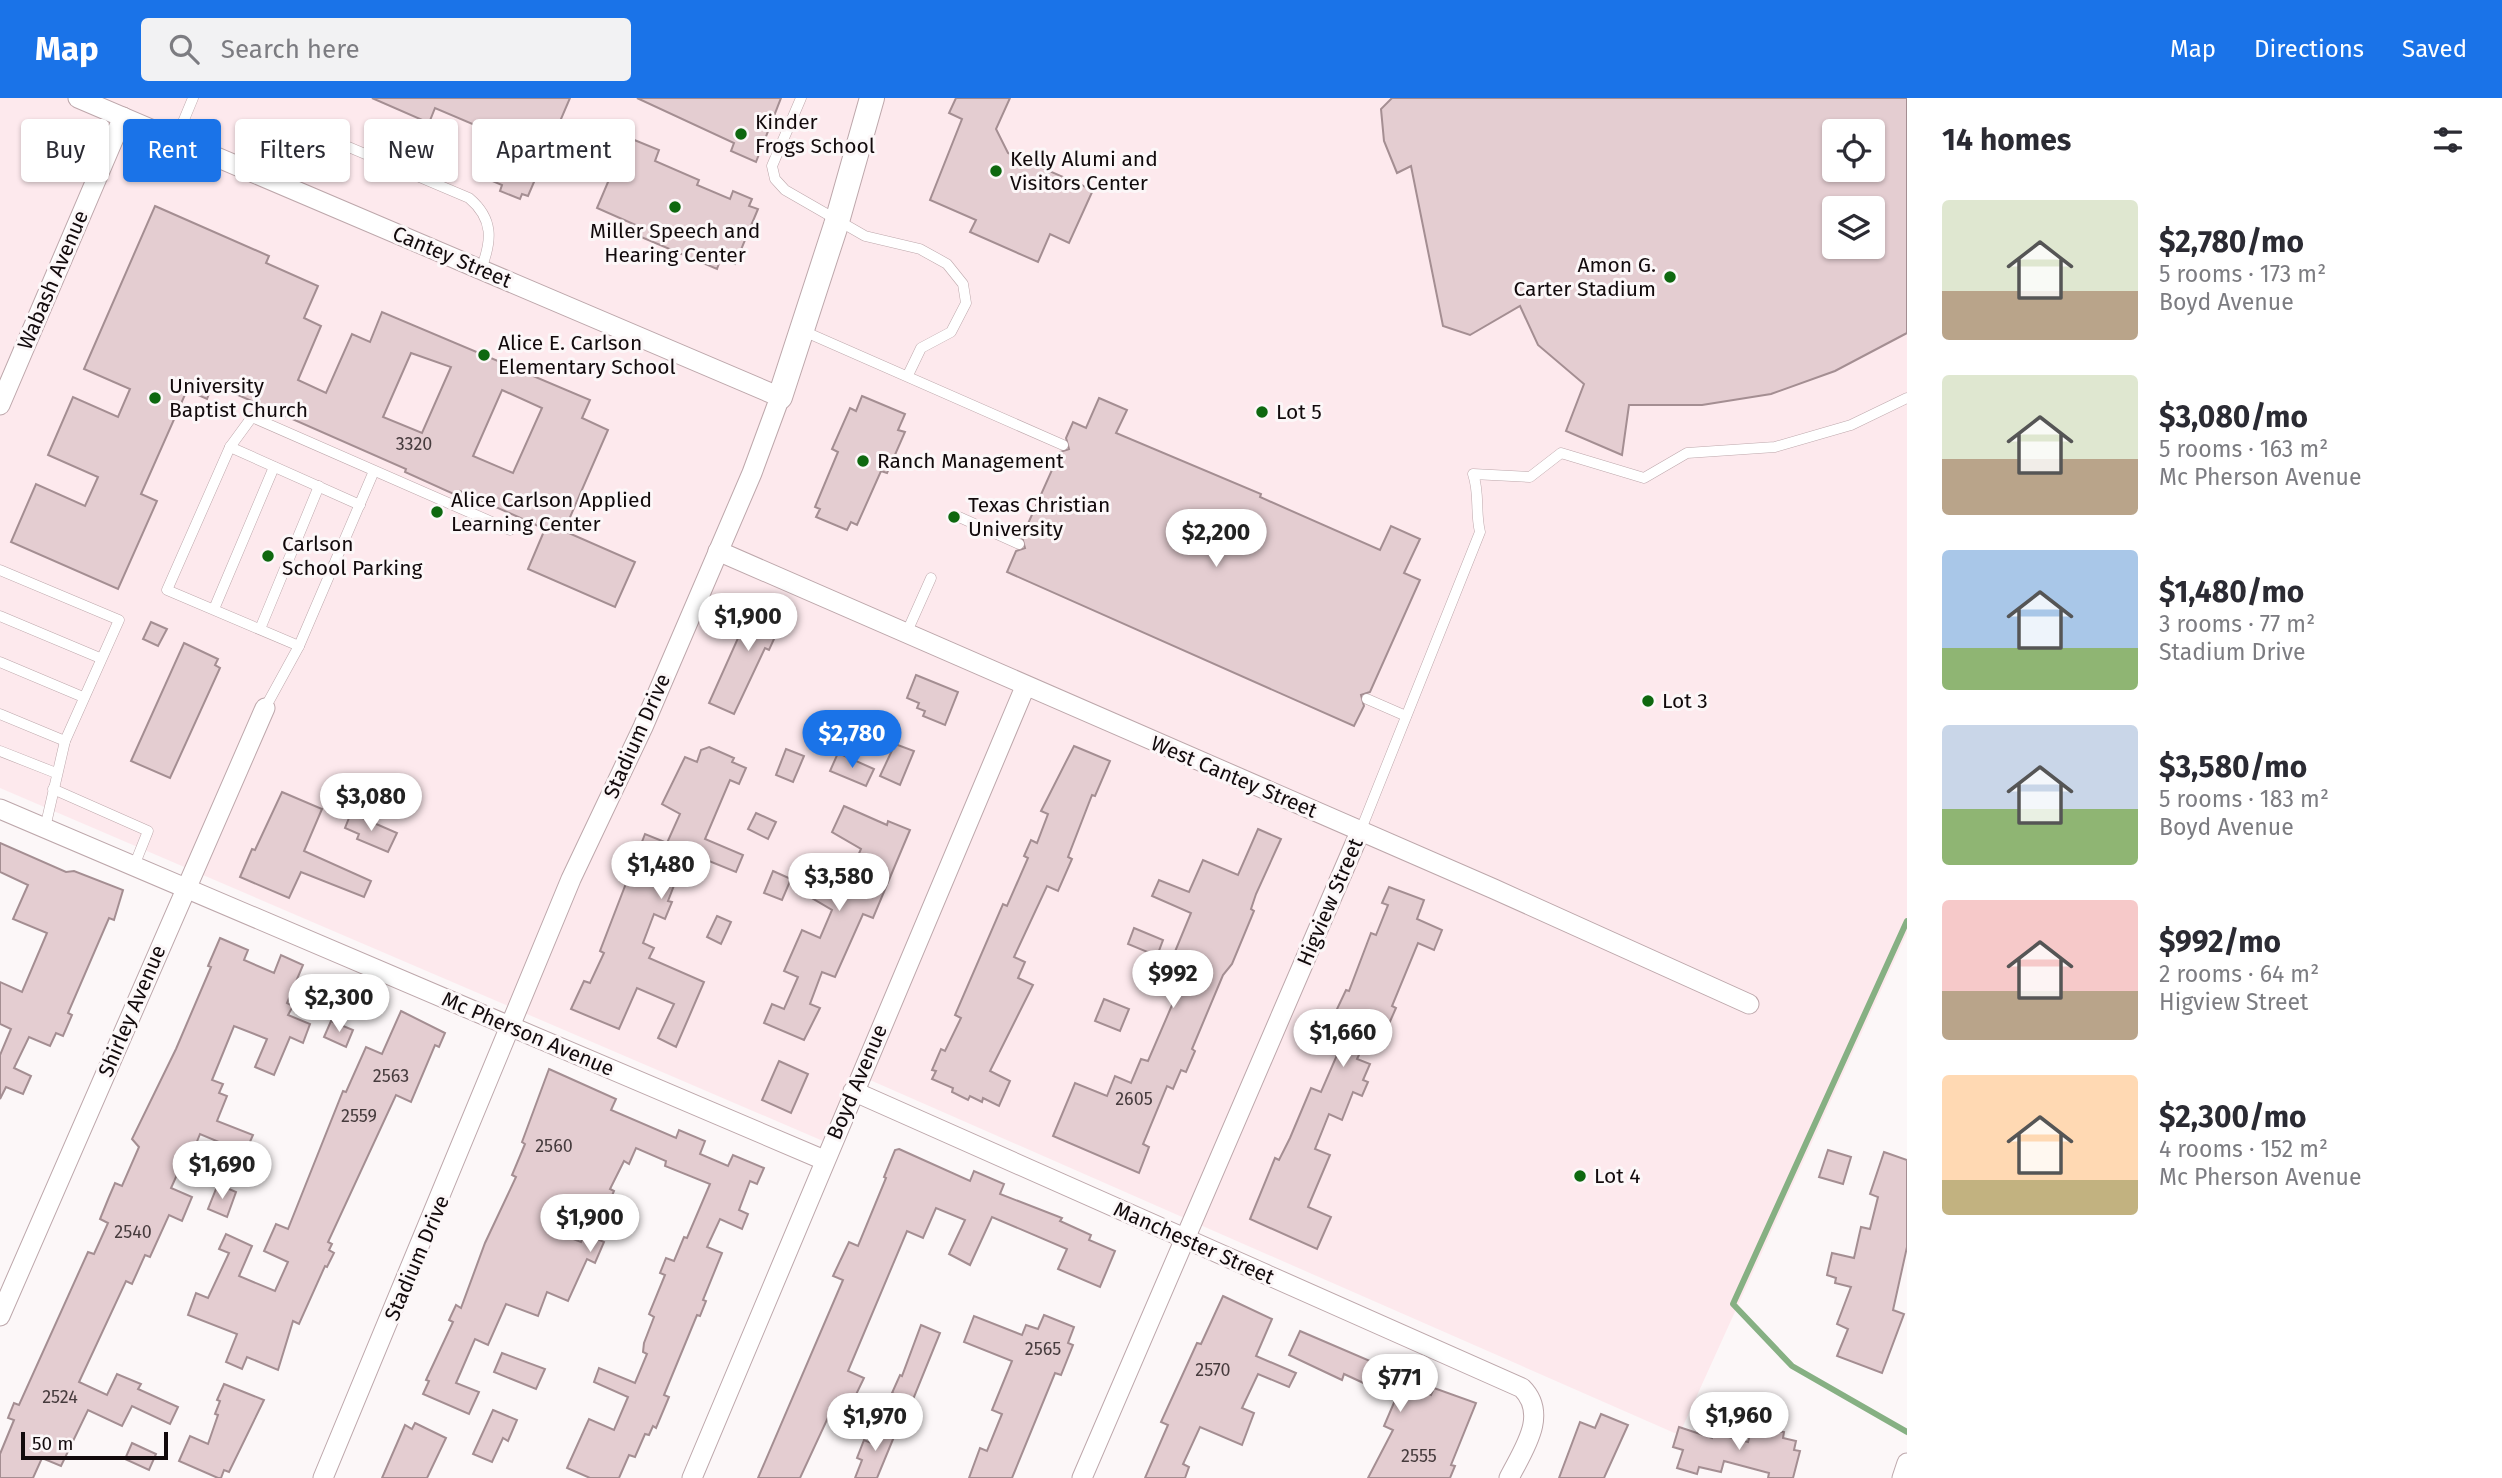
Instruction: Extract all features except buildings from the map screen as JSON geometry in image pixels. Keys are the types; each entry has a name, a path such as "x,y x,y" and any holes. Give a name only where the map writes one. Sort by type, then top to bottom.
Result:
{"street":[{"path":"78,98 123,117"},
{"name":"Stadium Drive","path":"323,1478 512,1028 571,878 643,727 780,397 838,218 872,98"},
{"name":"Cantey Street","path":"123,117 128,119"},
{"name":"Wabash Avenue","path":"0,405 123,117"},
{"name":"Cantey Street","path":"276,182 780,397"},
{"name":"West Cantey Street","path":"718,551 1749,1004"},
{"name":"Boyd Avenue","path":"692,1478 1025,687"},
{"name":"Shirley Avenue","path":"0,1316 265,708"},
{"name":"Mc Pherson Avenue","path":"0,809 824,1160"},
{"name":"Higview Street","path":"1082,1478 1360,832"},
{"name":"Manchester Street","path":"853,1091 1522,1388 1532,1399 1535,1410 1531,1434 1510,1478"},
{"path":"1902,1478 1907,1462"}],"lane":[{"path":"184,119 193,98"},
{"path":"801,98 772,166 775,179 785,190 838,218 865,236 920,249 947,264 963,284 966,303 951,332 921,348 908,375"},
{"path":"350,147 469,198 480,208 491,234 481,269"},
{"path":"801,330 1063,445"},
{"name":"Higview Street","path":"1360,832 1480,533 1476,514 1480,493 1473,474 1530,477 1561,453 1644,478 1687,453 1775,447 1851,425 1907,398"},
{"path":"299,646 167,590 230,447 252,417 510,530"},
{"path":"230,447 360,505"},
{"path":"214,610 274,467"},
{"path":"265,708 299,646 374,471"},
{"path":"260,629 319,486"},
{"path":"958,517 1019,544"},
{"path":"0,570 119,620 65,741 45,828"},
{"path":"906,634 931,578"},
{"path":"0,616 100,658"},
{"path":"0,662 83,696"},
{"path":"1367,699 1406,716"},
{"path":"0,714 65,741"},
{"path":"0,751 57,773"},
{"path":"53,789 148,831 134,866"}],"shaded area":[{"name":"Texas Christian University","path":"0,98 1907,98 1907,933 1679,1435 854,1073 823,1141 0,788"}],"waterway":[{"path":"1907,921 1733,1304 1792,1366 1907,1432"}],"place":[{"name":"Kinder Frogs School","path":"741,134"},
{"name":"Kelly Alumi and Visitors Center","path":"996,171"},
{"name":"Miller Speech and Hearing Center","path":"675,207"},
{"name":"Amon G. Carter Stadium","path":"1670,277"},
{"name":"Alice E. Carlson Elementary School","path":"484,355"},
{"name":"University Baptist Church","path":"155,398"},
{"name":"Lot 5","path":"1262,412"},
{"name":"Ranch Management","path":"863,461"},
{"name":"Alice Carlson Applied Learning Center","path":"437,512"},
{"name":"Texas Christian University","path":"954,517"},
{"name":"Carlson School Parking","path":"268,556"},
{"name":"Lot 3","path":"1648,701"},
{"name":"Lot 4","path":"1580,1176"}]}
